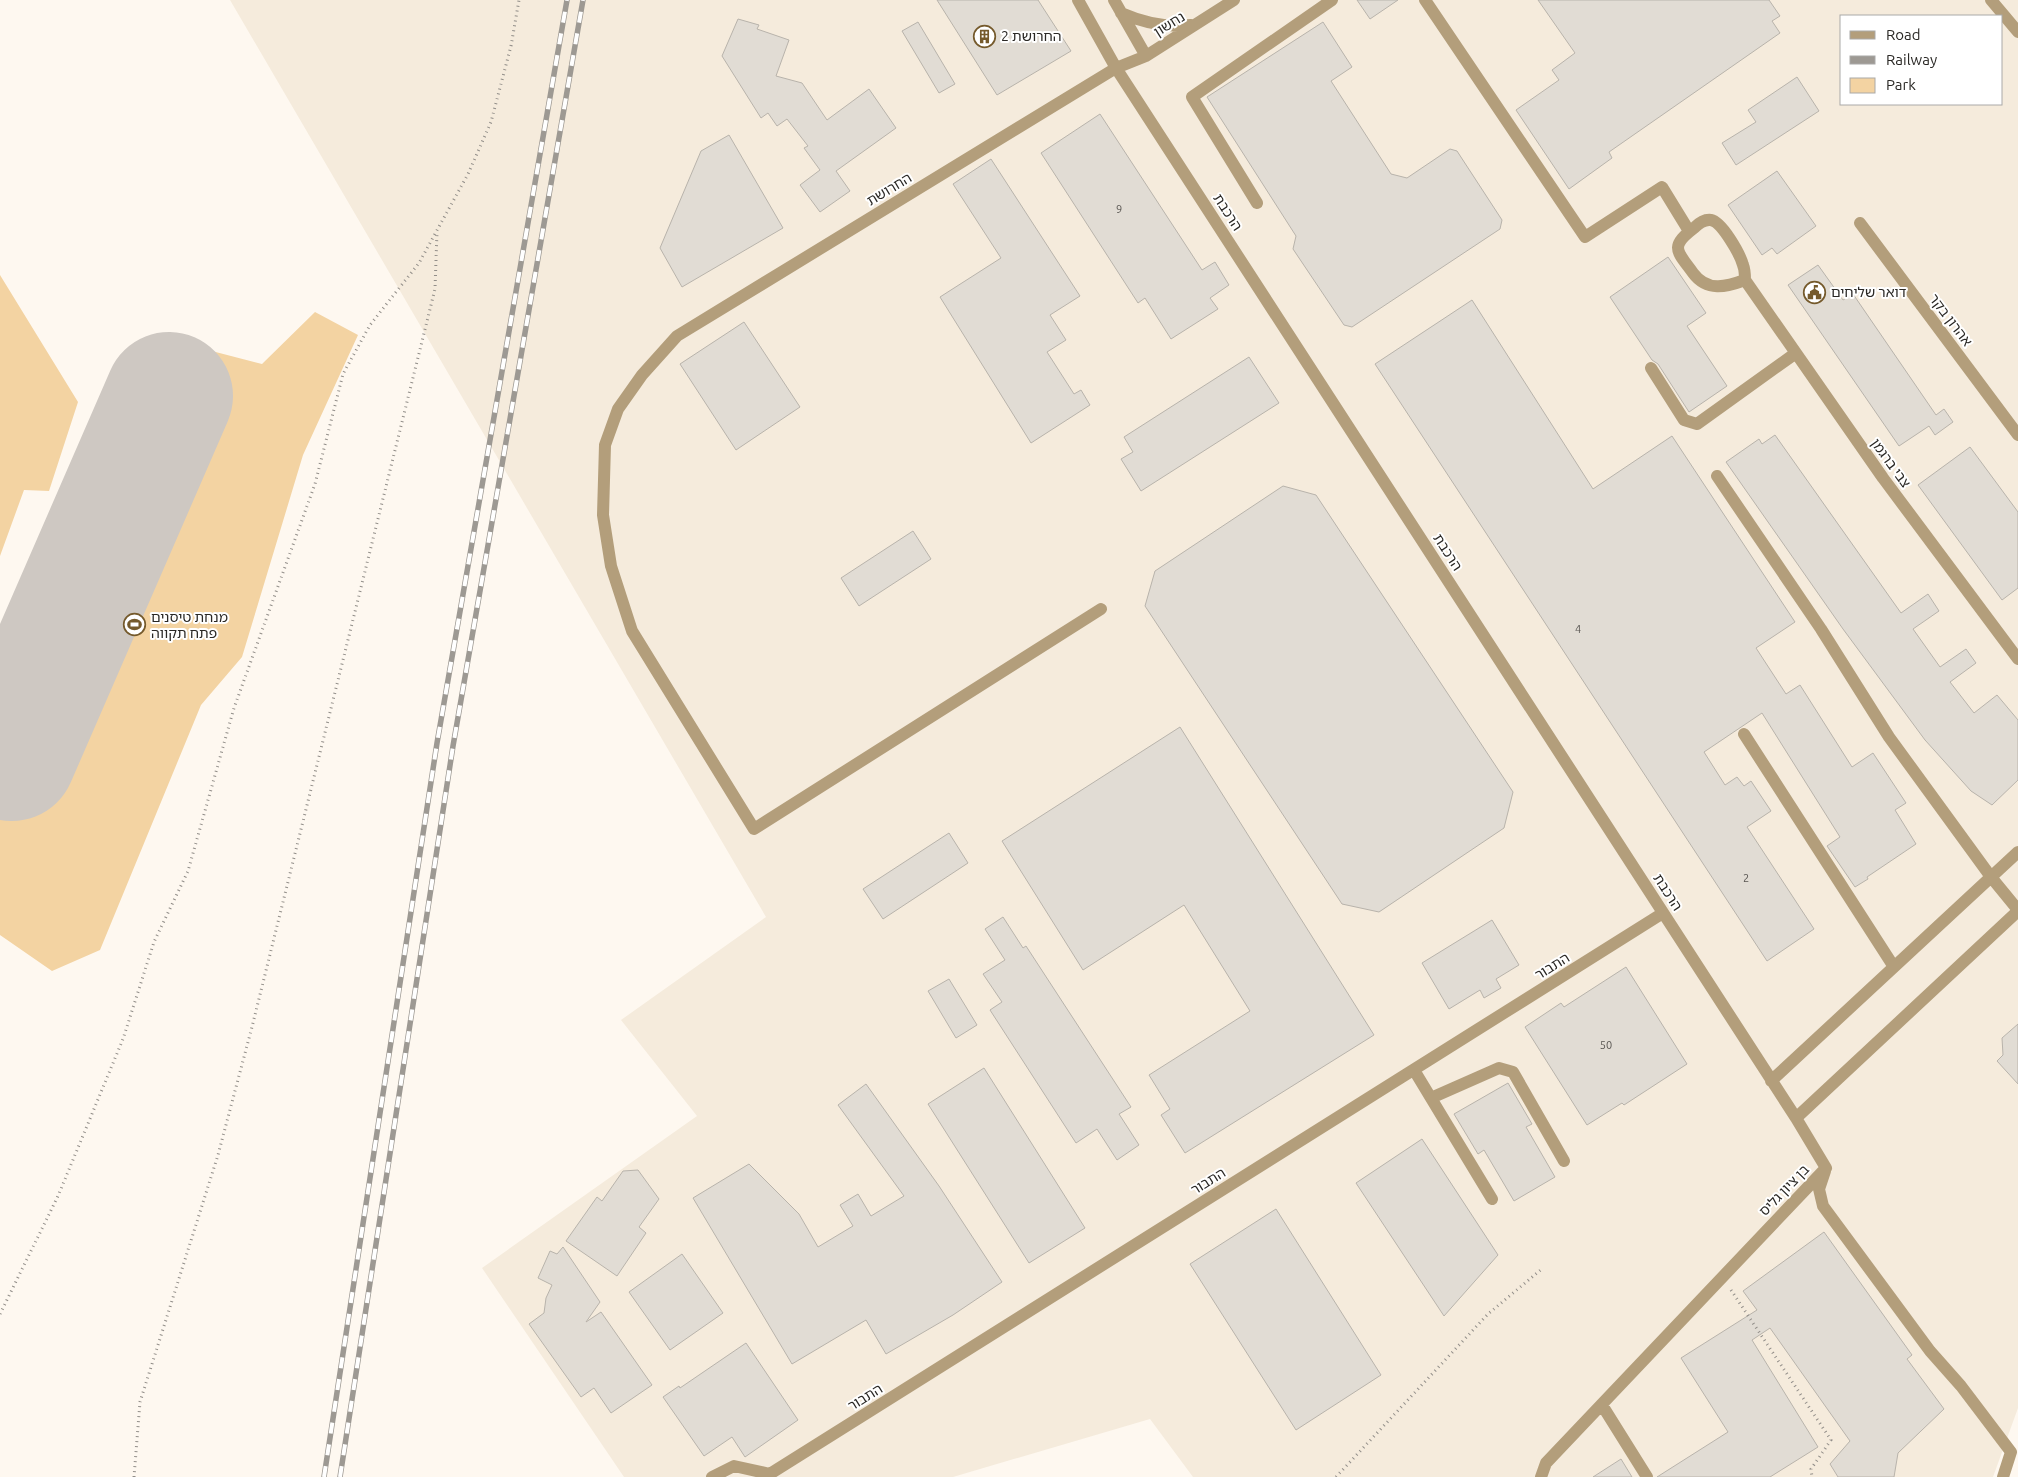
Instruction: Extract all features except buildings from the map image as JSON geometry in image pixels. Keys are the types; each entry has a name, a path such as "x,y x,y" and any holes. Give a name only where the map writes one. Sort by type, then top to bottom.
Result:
{"street":[{"name":"הרכבת","path":"1078,0 1116,68 1796,1118"},
{"path":"1114,0 1146,56"},
{"name":"נחשון","path":"1116,68 1146,56 1234,0"},
{"path":"1257,203 1192,97 1332,0"},
{"path":"1424,0 1585,237 1662,187 1689,231 1680,238 1678,245 1679,254 1696,277 1705,284 1718,287 1745,280"},
{"path":"1992,0 2018,32"},
{"path":"1121,13 1135,19 1174,27 1196,24"},
{"name":"החרושת","path":"1101,609 754,829 632,631 611,566 603,515 605,445 618,409 642,375 676,336 1116,68"},
{"name":"צבי ברגמן","path":"1689,231 1701,222 1710,220 1719,224 1740,256 1745,280 1883,478 2018,659"},
{"name":"אהרון בקר","path":"1860,223 2018,435"},
{"path":"1651,368 1684,420 1697,424 1796,353"},
{"path":"1718,476 1821,628 1889,737 1990,877 2018,911 1796,1118"},
{"path":"1744,734 1894,967"},
{"path":"1771,1081 2018,852"},
{"name":"התבור","path":"712,1477 734,1466 767,1476 1663,914"},
{"path":"1431,1098 1499,1068 1513,1072 1564,1162"},
{"path":"1414,1070 1492,1199"},
{"name":"בן ציון גליס","path":"1541,1477 1546,1464 1826,1168 1796,1118"},
{"path":"1826,1168 1819,1189 1823,1206 1930,1351 1961,1386 2012,1452 2003,1477"},
{"path":"1602,1405 1648,1477"}],"path":[{"path":"0,1314 58,1196 123,1040 154,942 188,871 234,708 315,484 343,374 370,325 419,263 468,174 491,122 511,46 518,0"},
{"path":"134,1477 140,1402 218,1155 252,1028 435,289 437,230"},
{"path":"1336,1477 1488,1314 1543,1268"},
{"path":"1722,1277 1831,1440 1811,1469 1812,1477"}],"shaded area":[{"path":"230,0 2018,0 2018,1408 1993,1477 1193,1477 1150,1419 953,1477 624,1477 482,1268 697,1116 621,1020 766,917"}],"green space":[{"path":"0,275 78,402 49,491 24,490 0,556"},
{"name":"מנחת טיסנים פתח תקווה","path":"315,312 358,335 303,455 242,657 201,705 100,950 52,971 0,935 0,669 34,593 29,567 66,514 92,438 114,386 145,349 153,348 158,337 262,364"}],"runway":[{"path":"12,757 169,396"}],"railway":[{"path":"324,1477 437,743 567,0"},
{"path":"340,1477 453,746 583,0"}],"place":[{"name":"החרושת 2","path":"985,36"},
{"name":"דואר שליחים","path":"1815,292"},
{"name":"מנחת טיסנים פתח תקווה","path":"135,625"}]}
